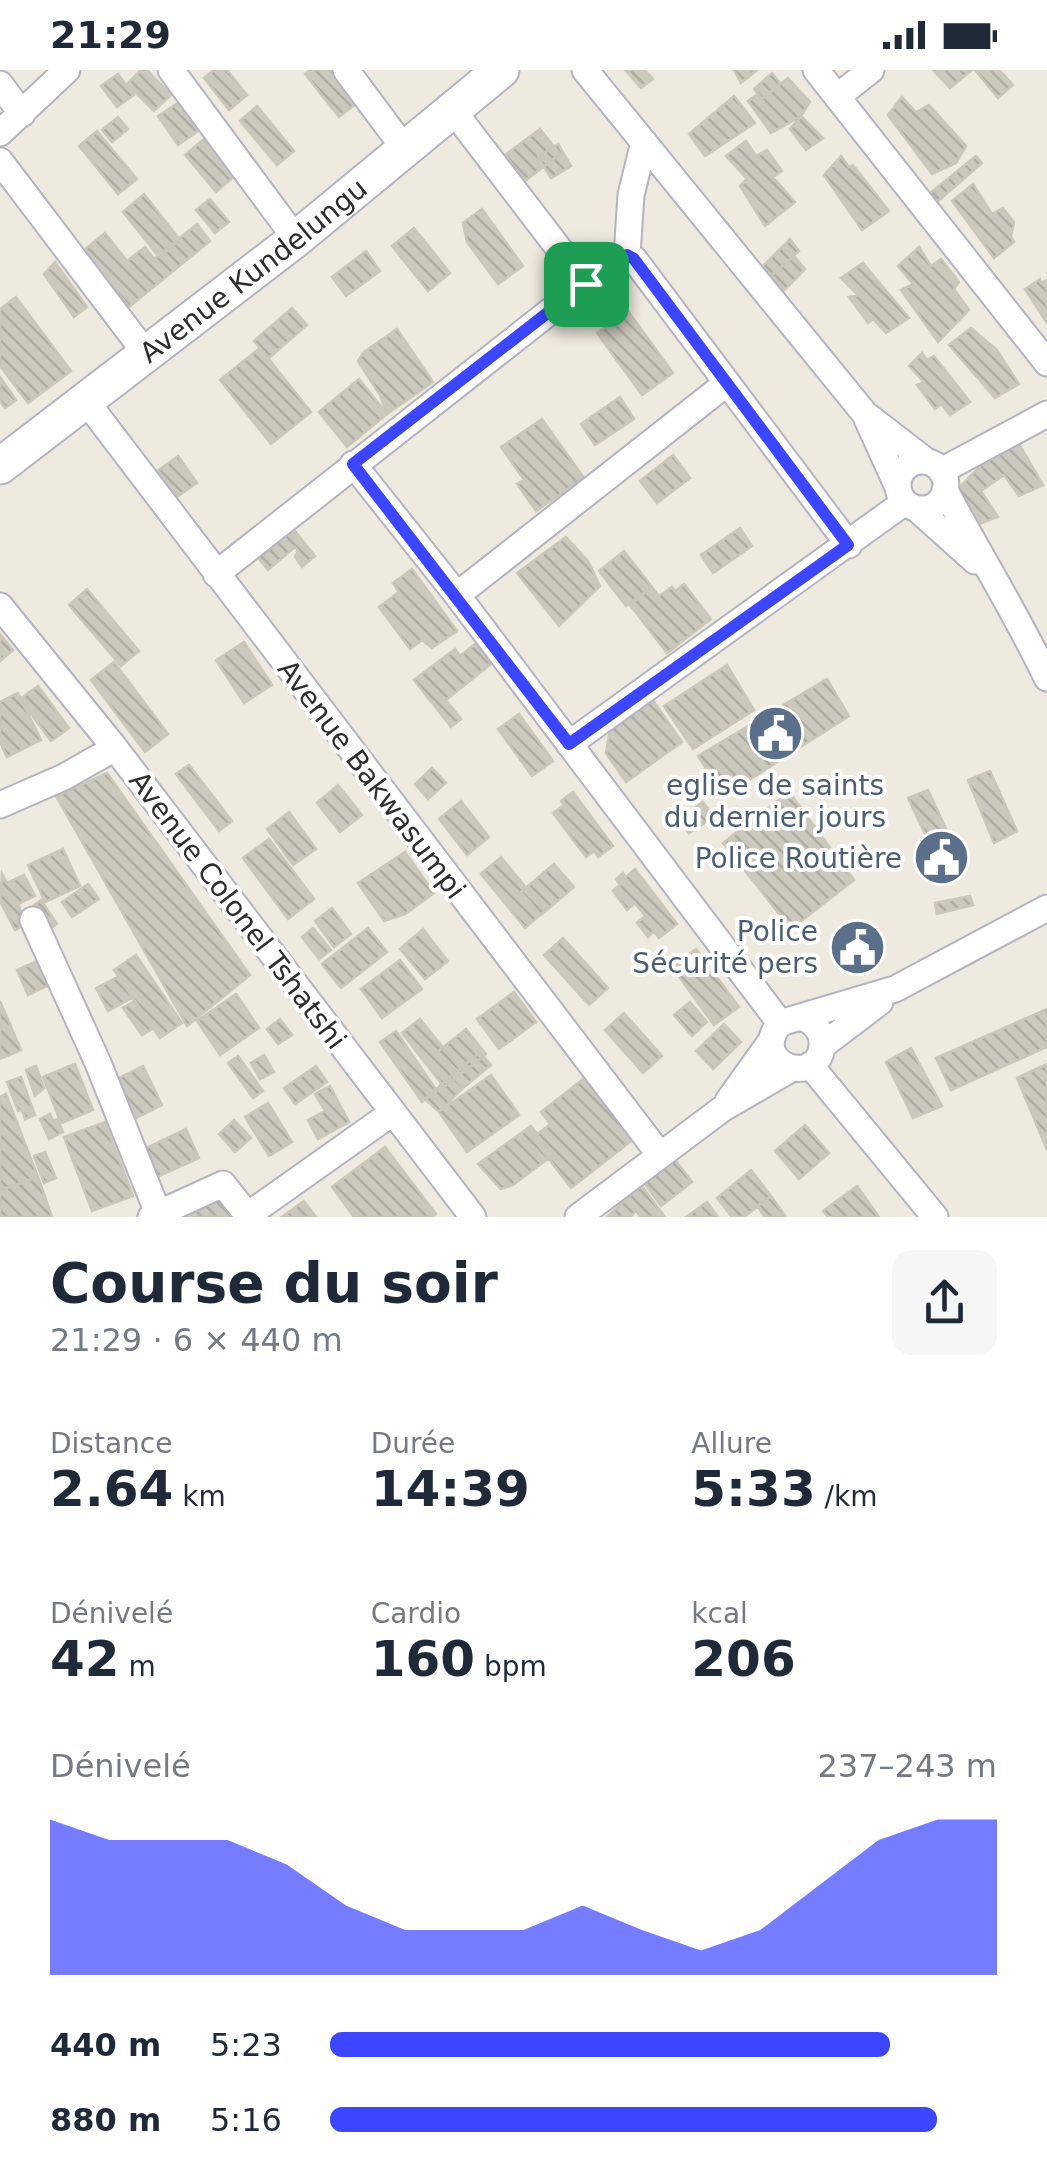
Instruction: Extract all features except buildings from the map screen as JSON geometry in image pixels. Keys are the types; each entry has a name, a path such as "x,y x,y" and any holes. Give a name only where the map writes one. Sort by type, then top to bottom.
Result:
{"street":[{"path":"0,133 67,70"},
{"path":"171,70 296,240"},
{"path":"346,70 404,148"},
{"name":"Avenue Kundelungu","path":"0,466 296,240 501,70"},
{"path":"585,70 865,414 938,474 990,574 1019,618 1047,678"},
{"path":"816,70 1047,363"},
{"path":"837,97 871,70"},
{"path":"0,84 22,114"},
{"path":"452,109 586,284"},
{"path":"627,255 631,195 644,142"},
{"path":"0,161 147,356"},
{"path":"216,574 618,258 627,255 634,259 848,545"},
{"path":"457,596 726,383"},
{"name":"Avenue Bakwasumpi","path":"86,401 660,1155"},
{"path":"865,414 906,499 990,574"},
{"path":"906,499 900,474 906,466 938,474 1047,414"},
{"path":"353,464 785,1027"},
{"path":"906,499 935,505 938,474"},
{"path":"569,744 848,545 906,499"},
{"name":"Avenue Colonel Tshatshi","path":"0,606 115,748 472,1217"},
{"path":"0,805 64,777 115,748"},
{"path":"722,1109 785,1027 896,989 1047,908"},
{"path":"34,920 98,1063 154,1215 224,1184 248,1216 392,1112"},
{"path":"581,1216 722,1109 808,1060 896,989"},
{"path":"785,1027 815,1024 821,1034 808,1060"},
{"path":"785,1027 773,1054 780,1063 808,1060"},
{"path":"808,1060 935,1217"}],"place":[{"name":"eglise de saints du dernier jours","path":"775,734"},
{"name":"Police Routière","path":"941,858"},
{"name":"Police Sécurité pers","path":"857,947"}],"route":[{"path":"622,256 634,259 848,545 569,744 353,464 586,284 622,256"}]}
